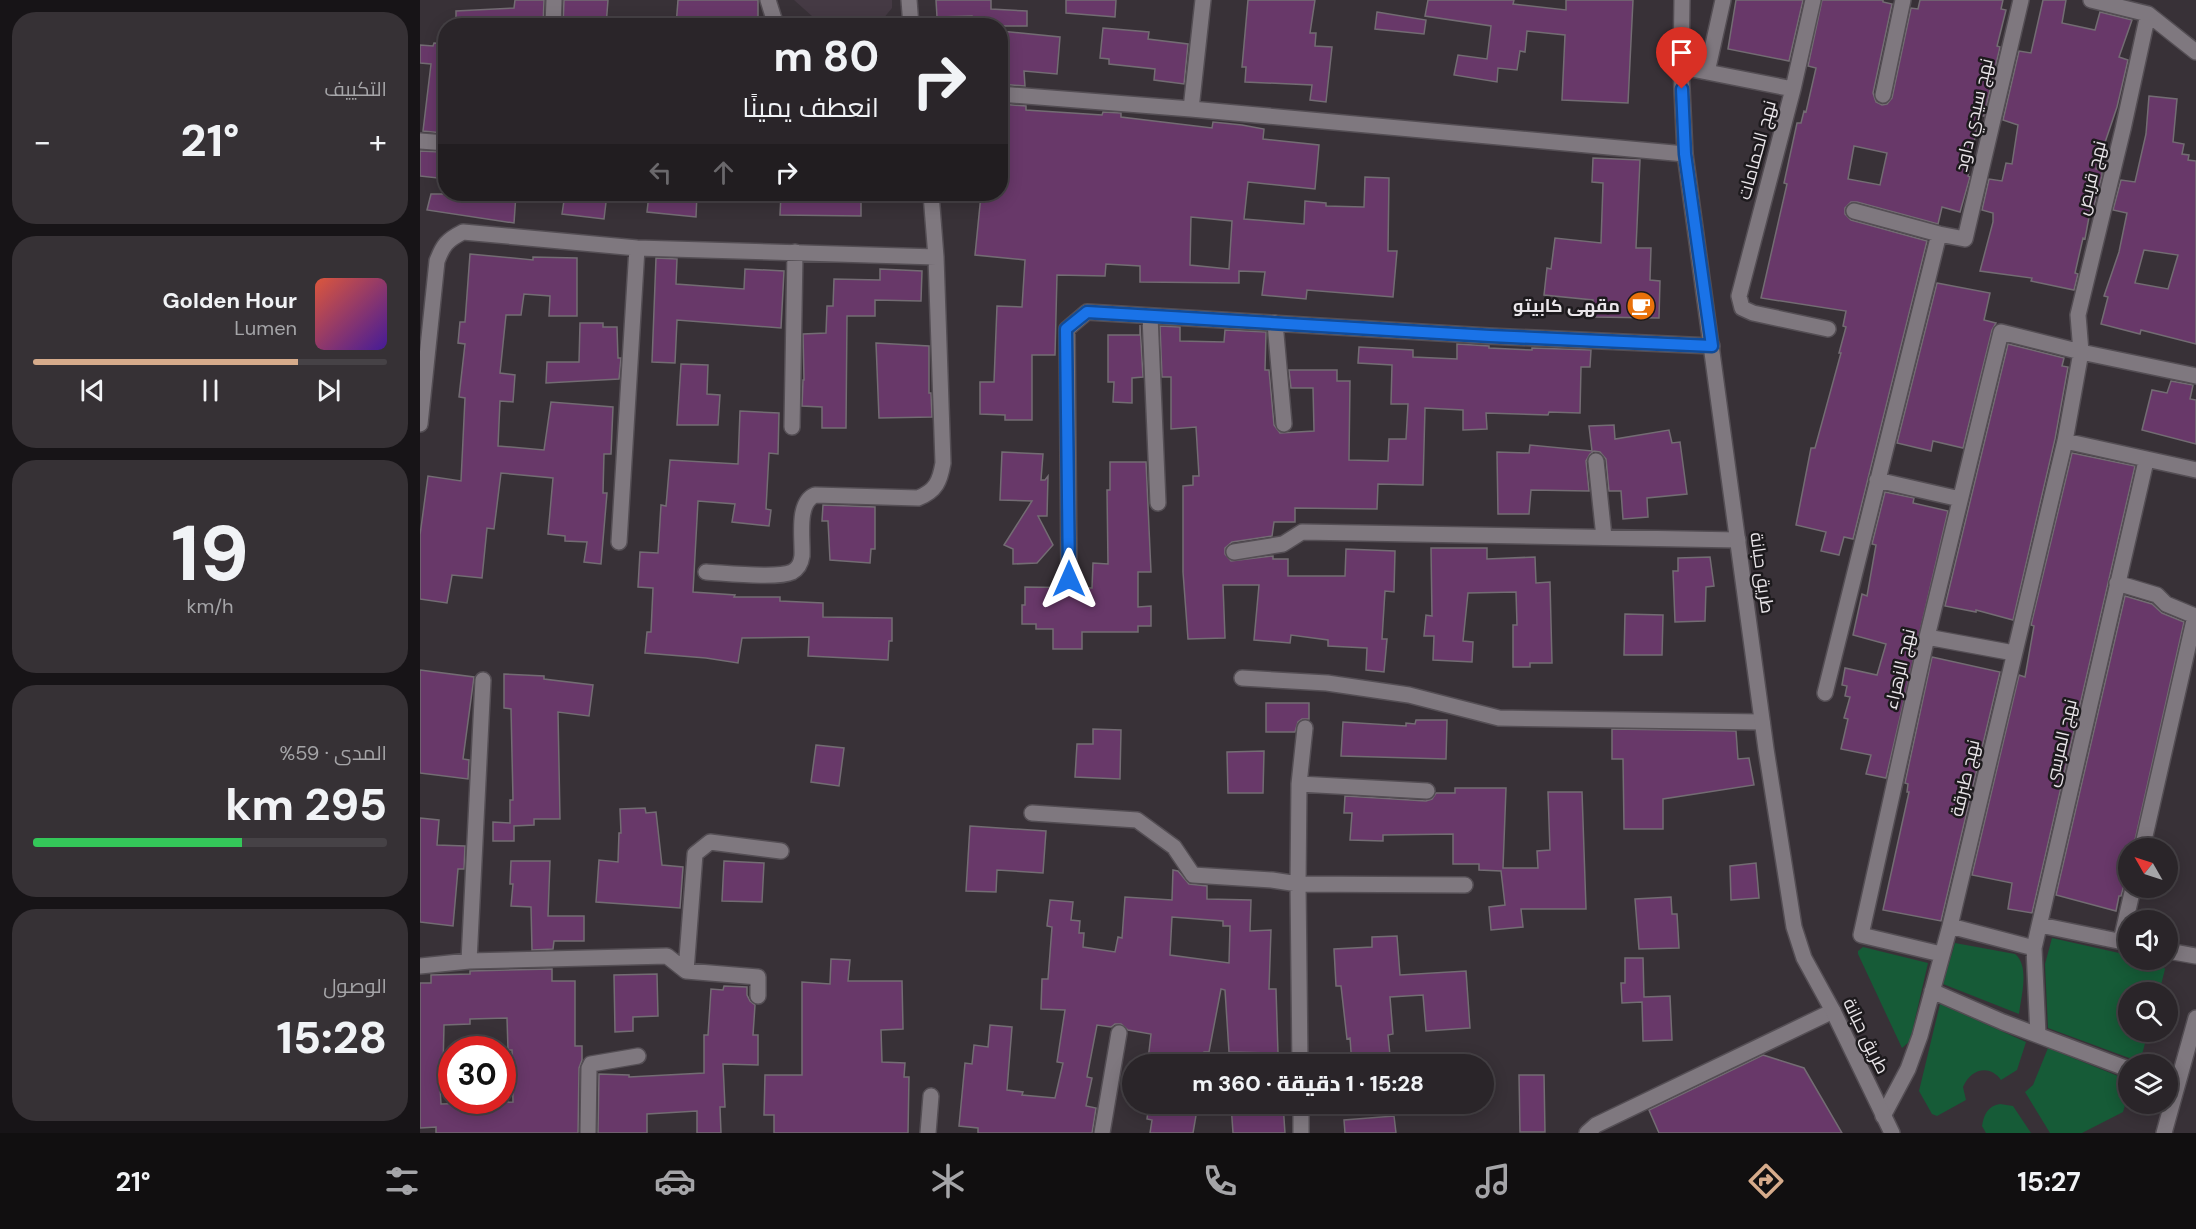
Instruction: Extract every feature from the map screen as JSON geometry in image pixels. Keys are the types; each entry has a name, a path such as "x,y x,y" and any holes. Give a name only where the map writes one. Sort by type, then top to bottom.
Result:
{"street":[{"path":"553,18 554,0"},
{"path":"768,0 775,18"},
{"path":"909,0 910,18"},
{"path":"1191,109 1203,0"},
{"name":"طريق حبانة","path":"1682,0 1681,67 1685,154 1762,722 1794,927 1804,958 1833,1011 1888,1128"},
{"path":"1707,72 1724,0"},
{"name":"نهج الحمامات","path":"1813,0 1793,89 1739,296 1742,308 1753,313 1828,329"},
{"path":"1883,95 1903,0"},
{"name":"نهج سيدي داود","path":"1939,234 1965,239 2021,0"},
{"path":"2099,1 2148,14 2196,52"},
{"name":"نهج قربص","path":"2066,441 2081,352 2078,315 2148,14"},
{"path":"1681,67 1793,89"},
{"path":"1008,95 1685,154"},
{"path":"420,141 438,142"},
{"path":"706,572 781,574 796,569 801,564 802,556 803,510 810,497 816,495 918,498 929,493 937,485 943,463 936,257 932,201"},
{"path":"1825,693 1939,234 1854,211"},
{"path":"420,424 437,261 443,247 463,232 637,248 936,257"},
{"path":"619,542 637,248"},
{"path":"792,428 795,252"},
{"path":"1069,579 1066,329 1087,312 1712,346"},
{"path":"1150,316 1158,503"},
{"path":"1275,323 1284,424"},
{"name":"نهج الزهراء","path":"1941,954 1862,935 1927,637 2001,332 2081,352"},
{"path":"2081,352 2196,376"},
{"path":"2066,441 2146,461 2196,470"},
{"name":"نهج طبرقة","path":"1888,1128 1932,992 1950,926 2066,441"},
{"path":"1596,461 1604,537"},
{"name":"نهج المرسى","path":"2038,1035 2034,948 2146,461"},
{"path":"1877,480 1960,499"},
{"path":"1234,552 1283,544 1302,532 1738,540"},
{"path":"2117,583 2157,595 2166,603 2195,616 2145,838"},
{"path":"1927,637 2014,653"},
{"path":"1242,678 1327,682 1409,695 1499,718 1762,722"},
{"path":"469,961 483,680"},
{"path":"1300,1054 1299,784 1305,728"},
{"path":"1299,784 1427,791"},
{"path":"1032,813 1137,820 1174,846 1193,875 1298,884 1465,885"},
{"path":"686,971 695,854 710,842 781,851"},
{"path":"2040,925 2118,941"},
{"path":"1950,926 2034,948"},
{"path":"2178,953 2196,956"},
{"path":"420,966 469,961 668,956 686,971 758,976 758,996"},
{"path":"1932,992 2118,1065"},
{"path":"1587,1133 1596,1125 1833,1011"},
{"path":"2178,1071 2196,1018"},
{"path":"1102,1133 1119,1033"},
{"path":"588,1133 589,1068 591,1064 638,1056"},
{"path":"928,1133 931,1096"},
{"path":"1301,1114 1301,1133"},
{"path":"2164,1133 2168,1114"}],"shaded area":[{"path":"794,0 892,0 892,8 884,18 814,18"}],"green space":[{"path":"2052,938 2118,953 2118,970 2165,970 2162,982 2118,982 2118,1042 2145,1042 2142,1054 2118,1054 2048,1028 2045,964"},
{"path":"1955,943 2015,954 2020,959 2023,991 2019,1014 1943,984"},
{"path":"1863,947 1928,963 1910,1041 1902,1048 1858,954"},
{"path":"1940,1004 2026,1042 2017,1070 2001,1080 1986,1070 1975,1073 1963,1087 1966,1100 1937,1116 1932,1114 1919,1091"},
{"path":"2048,1048 2118,1076 2119,1114 2082,1133 2050,1133 2025,1092 2033,1085"},
{"path":"2000,1104 2013,1106 2031,1133 1986,1133 1982,1126 1985,1114 1992,1107"}],"building":[{"path":"515,0 544,0 543,18 456,18 456,11 514,8"},
{"path":"564,0 608,0 607,18 563,18"},
{"path":"678,0 758,0 758,18 677,18"},
{"path":"936,0 991,0 991,9 1027,11 1027,26 1008,26 1008,18 937,17"},
{"path":"1066,0 1116,0 1115,17 1066,13"},
{"path":"1248,0 1315,0 1310,33 1316,33 1315,46 1332,47 1326,102 1310,100 1312,85 1245,82 1246,67 1242,67"},
{"path":"1428,0 1514,0 1513,4 1566,10 1566,0 1633,0 1628,103 1562,100 1565,35 1527,31 1525,52 1520,51 1517,70 1498,68 1497,82 1454,75 1458,55 1487,59 1491,26 1425,16"},
{"path":"1736,0 1803,0 1789,61 1728,49"},
{"path":"1822,0 1883,0 1883,2 1892,4 1873,93 1876,102 1882,105 1887,104 1892,98 1911,8 1918,9 1920,0 2003,0 2001,9 2006,10 1997,46 2000,47 1984,116 1979,115 1968,176 1970,177 1960,212 1942,207 1938,224 1857,202 1851,202 1845,208 1845,214 1851,220 1927,241 1853,539 1844,537 1839,555 1821,551 1826,532 1796,525 1811,448 1815,448 1841,353 1839,353 1846,327 1843,326 1846,311 1761,298 1787,184 1784,183 1797,123 1801,123 1804,111 1806,112 1816,68 1808,66","holes":["1854,146 1887,153 1880,185 1848,179"]},
{"path":"2043,0 2066,0 2062,23 2095,30 2100,12 2132,20 2119,57 2128,60 2117,107 2096,169 2102,170 2102,176 2094,206 2091,206 2085,239 2083,238 2075,273 2078,274 2074,290 2031,281 2032,278 1980,271 1993,222 1993,213 1982,210 1989,179 2002,181 2006,163 2012,164 2018,125 2003,120 2019,51 2031,53"},
{"path":"1377,12 1426,20 1424,34 1375,29"},
{"path":"1103,28 1149,32 1148,39 1188,44 1184,84 1154,80 1155,69 1109,64 1109,59 1100,58"},
{"path":"1008,32 1060,37 1057,74 1024,71 1025,86 1008,85"},
{"path":"434,43 438,43 438,132 423,131 431,64 420,63 420,45 433,46"},
{"path":"2149,96 2177,99 2173,142 2184,144 2182,154 2189,155 2188,160 2196,161 2196,344 2141,330 2140,334 2101,324 2108,297 2104,296 2119,252 2127,213 2113,210 2121,180 2135,182 2146,134","holes":["2144,250 2178,255 2168,289 2135,283"]},
{"path":"1008,105 1026,106 1026,110 1102,115 1103,112 1121,113 1121,117 1212,128 1213,122 1242,125 1264,129 1263,139 1319,145 1315,189 1248,182 1244,219 1304,224 1305,201 1326,203 1326,206 1364,207 1365,177 1389,178 1388,251 1397,251 1393,297 1307,290 1306,299 1262,295 1265,272 1239,271 1239,283 1140,282 1140,266 1106,264 1105,276 1057,275 1055,355 1032,355 1032,420 1005,420 1005,415 980,414 980,382 994,382 997,306 1022,307 1025,260 975,255 980,201 1008,201","holes":["1191,217 1232,221 1229,269 1190,265"]},
{"path":"420,151 438,152 438,178 420,176"},
{"path":"1593,158 1640,160 1636,248 1651,248 1650,280 1660,281 1659,318 1593,317 1593,300 1544,295 1547,268 1551,269 1555,238 1601,243 1603,183 1592,182"},
{"path":"431,194 438,194 438,201 516,201 514,223 427,210"},
{"path":"564,201 606,201 604,219 562,214"},
{"path":"648,201 697,201 696,217 647,212"},
{"path":"781,201 861,201 861,216 780,215"},
{"path":"470,254 533,260 533,257 577,258 577,316 549,316 550,296 524,294 521,315 506,315 500,373 515,375 513,402 500,401 498,446 544,450 551,402 613,407 611,454 604,454 603,493 607,493 601,564 584,562 587,542 565,541 565,536 548,534 553,478 501,473 494,529 487,528 482,578 452,575 447,603 420,599 420,535 428,476 461,481 465,398 459,397 465,344 458,343 460,322 465,322"},
{"path":"656,258 677,259 676,284 744,289 745,269 784,271 781,328 677,320 675,363 652,362"},
{"path":"880,269 922,271 921,301 875,300 875,316 847,316 846,428 822,428 822,407 802,406 803,334 826,333 827,306 833,306 834,279 880,280"},
{"path":"1937,283 1990,293 1984,320 1996,323 1992,330 1963,448 1933,441 1931,451 1897,443"},
{"path":"580,323 603,323 603,327 617,327 618,358 621,358 619,379 546,383 547,362 579,362"},
{"path":"1140,325 1143,377 1132,378 1132,403 1113,402 1114,382 1108,382 1108,335 1140,335"},
{"path":"1160,326 1180,327 1180,341 1224,342 1225,330 1266,332 1265,370 1269,370 1274,425 1280,433 1314,431 1313,388 1291,388 1289,370 1337,370 1337,381 1350,381 1349,460 1388,461 1389,439 1406,439 1408,404 1391,404 1392,365 1358,363 1359,347 1413,350 1413,357 1457,359 1457,344 1532,350 1532,348 1591,350 1590,367 1581,367 1580,413 1549,412 1548,415 1486,413 1487,429 1463,430 1463,410 1425,408 1423,485 1378,484 1377,509 1295,508 1295,522 1274,522 1272,536 1232,542 1225,548 1225,554 1231,561 1273,556 1273,559 1288,559 1288,576 1345,576 1346,549 1395,551 1394,592 1385,591 1382,639 1387,639 1384,672 1366,670 1367,648 1328,646 1328,640 1291,635 1290,643 1254,640 1259,585 1223,585 1225,638 1188,639 1183,572 1183,486 1193,485 1193,476 1199,476 1196,427 1171,429 1171,377 1162,377"},
{"path":"876,343 929,346 929,393 931,393 932,417 879,418"},
{"path":"2008,344 2064,358 2062,366 2068,367 2055,439 2013,620 1976,610 1976,612 1945,606"},
{"path":"681,364 708,365 707,394 720,395 718,425 677,425"},
{"path":"2171,381 2193,385 2190,399 2196,400 2196,444 2142,430 2152,390 2167,393"},
{"path":"740,411 779,413 778,454 769,453 766,509 771,510 769,526 732,522 735,504 698,501 693,592 735,595 734,597 780,597 780,601 823,603 823,617 892,618 892,641 889,641 888,660 808,656 809,637 742,638 738,663 645,653 647,632 651,632 653,588 638,587 640,552 658,553 661,505 666,506 670,460 738,464"},
{"path":"1614,425 1615,439 1669,430 1672,443 1680,442 1687,494 1647,498 1648,517 1623,519 1621,491 1609,491 1606,459 1600,452 1594,451 1586,461 1589,491 1531,490 1529,514 1498,514 1497,452 1529,453 1530,445 1592,451 1589,426"},
{"path":"1002,452 1043,454 1041,480 1045,480 1048,476 1047,516 1038,516 1053,545 1037,563 1013,564 1013,549 1004,545 1032,501 1000,500"},
{"path":"2072,453 2135,466 2032,913 2008,909 2012,883 1972,875 2019,675 2025,677 2034,626 2031,625"},
{"path":"1110,462 1146,462 1151,572 1138,572 1138,607 1151,606 1151,626 1138,626 1138,632 1082,632 1082,649 1053,649 1053,629 1036,629 1036,624 1022,624 1025,587 1092,588 1093,563 1108,564 1107,490 1110,490"},
{"path":"1885,492 1914,498 1913,503 1948,511 1886,778 1866,774 1871,755 1841,749 1848,719 1844,718 1850,697 1845,696 1847,686 1842,685 1845,668 1877,675 1886,644 1853,635 1862,594 1867,596 1876,545 1872,544"},
{"path":"823,505 875,507 875,549 871,549 870,563 830,560 828,521 822,521"},
{"path":"1431,548 1487,548 1487,559 1535,557 1536,583 1550,582 1552,663 1530,663 1530,667 1513,667 1513,625 1517,625 1516,592 1468,593 1463,641 1473,642 1472,662 1433,660 1434,636 1424,636 1426,615 1432,616"},
{"path":"1710,557 1714,586 1706,587 1705,621 1675,622 1673,571 1678,571 1678,558"},
{"path":"2125,596 2152,604 2162,613 2184,622 2135,838 2118,838 2119,898 2116,911 2056,895"},
{"path":"1625,614 1663,615 1662,655 1624,655"},
{"path":"1932,657 2000,672 1941,921 1883,910 1909,792 1907,792 1908,784 1905,783"},
{"path":"420,670 474,677 463,759 469,760 468,779 420,773"},
{"path":"504,674 544,676 544,679 593,685 589,716 558,712 560,819 534,819 534,825 514,826 514,841 493,841 493,822 510,823 510,800 513,800 511,709 504,708"},
{"path":"1266,703 1309,703 1309,719 1302,719 1298,722 1295,732 1266,732"},
{"path":"1416,720 1447,720 1446,759 1341,756 1343,722 1406,726 1406,723 1415,724"},
{"path":"1093,729 1121,730 1120,779 1075,777 1077,744 1093,744"},
{"path":"1612,729 1736,731 1738,759 1749,758 1754,785 1663,799 1663,829 1624,829 1623,759 1612,759"},
{"path":"816,745 844,748 839,786 811,782"},
{"path":"1264,751 1263,793 1228,793 1227,752"},
{"path":"1455,788 1506,788 1503,868 1538,868 1537,851 1550,850 1548,792 1582,792 1586,909 1521,909 1523,927 1491,930 1489,907 1505,905 1501,871 1479,870 1479,864 1453,864 1453,834 1383,835 1383,841 1350,840 1352,813 1344,813 1345,796 1426,801 1432,799 1436,793 1455,793"},
{"path":"645,808 646,813 656,812 662,865 683,867 680,908 596,902 599,860 618,862 619,833 621,833 620,809"},
{"path":"420,818 439,820 437,845 465,846 464,869 458,869 453,926 420,922"},
{"path":"970,826 1046,831 1043,873 997,870 996,892 966,891"},
{"path":"511,861 550,861 548,916 584,916 584,941 554,941 553,949 532,950 531,907 511,906 513,884 510,884"},
{"path":"724,861 764,863 762,902 722,901"},
{"path":"1756,863 1759,898 1731,900 1730,866"},
{"path":"1173,870 1178,871 1189,884 1207,886 1207,899 1251,900 1250,931 1271,930 1269,989 1276,989 1278,1053 1229,1052 1225,990 1221,989 1209,1052 1204,1054 1149,1054 1151,1034 1128,1030 1121,1024 1111,1027 1097,1025 1087,1077 1092,1078 1086,1106 1096,1108 1092,1133 978,1133 978,1128 959,1126 965,1063 972,1064 974,1045 988,1047 990,1025 1012,1027 1007,1090 1023,1092 1022,1095 1055,1098 1063,1063 1057,1062 1065,1010 1041,1009 1042,979 1048,979 1052,927 1047,926 1050,900 1073,902 1071,920 1080,921 1079,933 1084,933 1083,947 1115,952 1118,937 1122,938 1125,897 1172,900","holes":["1172,917 1223,921 1223,926 1230,926 1229,963 1170,955"]},
{"path":"1671,897 1672,914 1677,914 1679,948 1639,949 1635,899"},
{"path":"1397,936 1400,975 1466,971 1470,1028 1426,1031 1423,995 1390,997 1393,1034 1388,1035 1390,1054 1351,1054 1350,1038 1347,1039 1341,986 1336,986 1334,949 1372,947 1372,937"},
{"path":"1625,958 1643,958 1644,997 1670,996 1672,1040 1643,1041 1642,1002 1622,1003 1621,983 1625,983"},
{"path":"831,959 850,960 848,981 902,981 903,1029 881,1030 882,1062 905,1063 904,1077 909,1077 908,1133 774,1133 774,1115 764,1115 765,1075 802,1075 802,982 830,984"},
{"path":"552,969 552,981 575,981 575,1046 582,1046 582,1060 579,1068 578,1133 436,1133 436,1127 420,1128 420,983 431,983 431,975 470,974 470,971"},
{"path":"657,974 658,1016 633,1017 633,1031 615,1032 614,975"},
{"path":"724,986 747,987 747,995 755,1005 753,1035 758,1035 758,1065 723,1064 725,1107 720,1107 721,1133 697,1133 697,1111 647,1114 647,1133 598,1133 599,1074 629,1075 629,1077 704,1073 704,1035 708,1035 711,989 723,990"},
{"path":"1763,1055 1804,1068 1842,1133 1659,1133 1649,1110"},
{"path":"1519,1075 1544,1075 1545,1132 1520,1132"},
{"path":"1148,1114 1196,1114 1193,1133 1150,1133 1152,1120 1147,1119"},
{"path":"1232,1114 1284,1114 1285,1133 1233,1133"},
{"path":"1394,1116 1396,1133 1345,1133 1344,1120"}],"place":[{"name":"مقهى كابيتو","path":"1641,306"}],"route":[{"path":"1069,579 1066,329 1087,312 1490,336 1712,346 1685,154 1682,89"}]}
